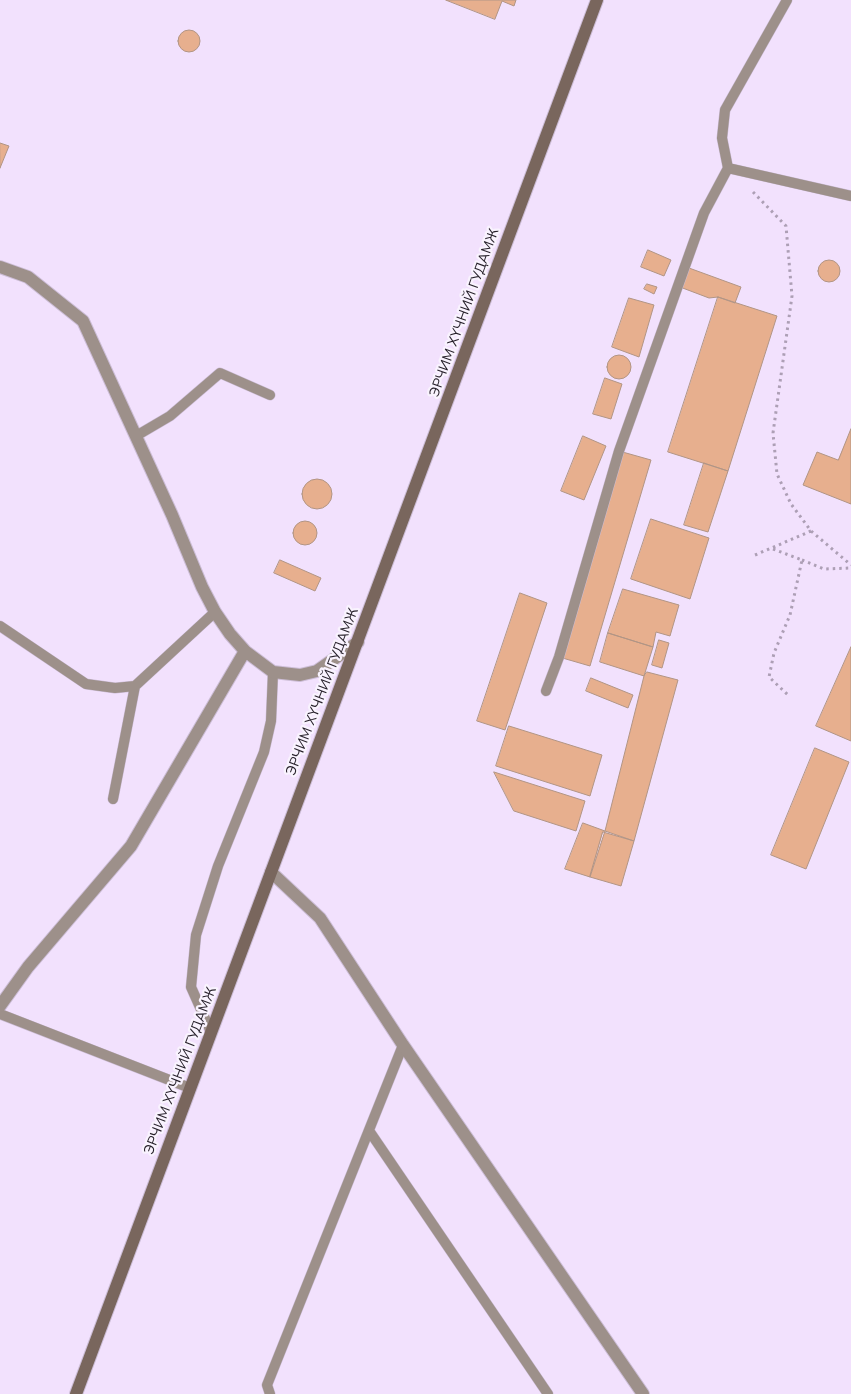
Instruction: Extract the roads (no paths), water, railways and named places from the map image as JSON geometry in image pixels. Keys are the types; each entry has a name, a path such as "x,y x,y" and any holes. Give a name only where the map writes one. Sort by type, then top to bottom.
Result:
{"main road":[{"name":"ЭРЧИМ ХҮЧНИЙ ГУДАМЖ","path":"76,1394 597,0"}],"street":[{"path":"0,267 28,277 82,322 136,436 215,612 230,634 245,651 273,672 300,675 317,671 358,642"},
{"path":"0,1006 28,967 131,846 245,651"},
{"path":"271,872 320,918 403,1045 643,1394"}],"lane":[{"path":"546,691 559,657 619,451 704,213 728,168 722,138 725,110 787,0"},
{"path":"728,168 851,196"},
{"path":"136,436 170,416 220,373 270,395"},
{"path":"114,798 135,686 215,612"},
{"path":"0,626 86,684 115,688 135,686"},
{"path":"211,1032 191,987 196,935 218,866 264,752 271,721 273,672"},
{"path":"0,1014 190,1088"},
{"path":"270,1394 267,1385 370,1132 403,1045"},
{"path":"370,1132 548,1394"}]}
